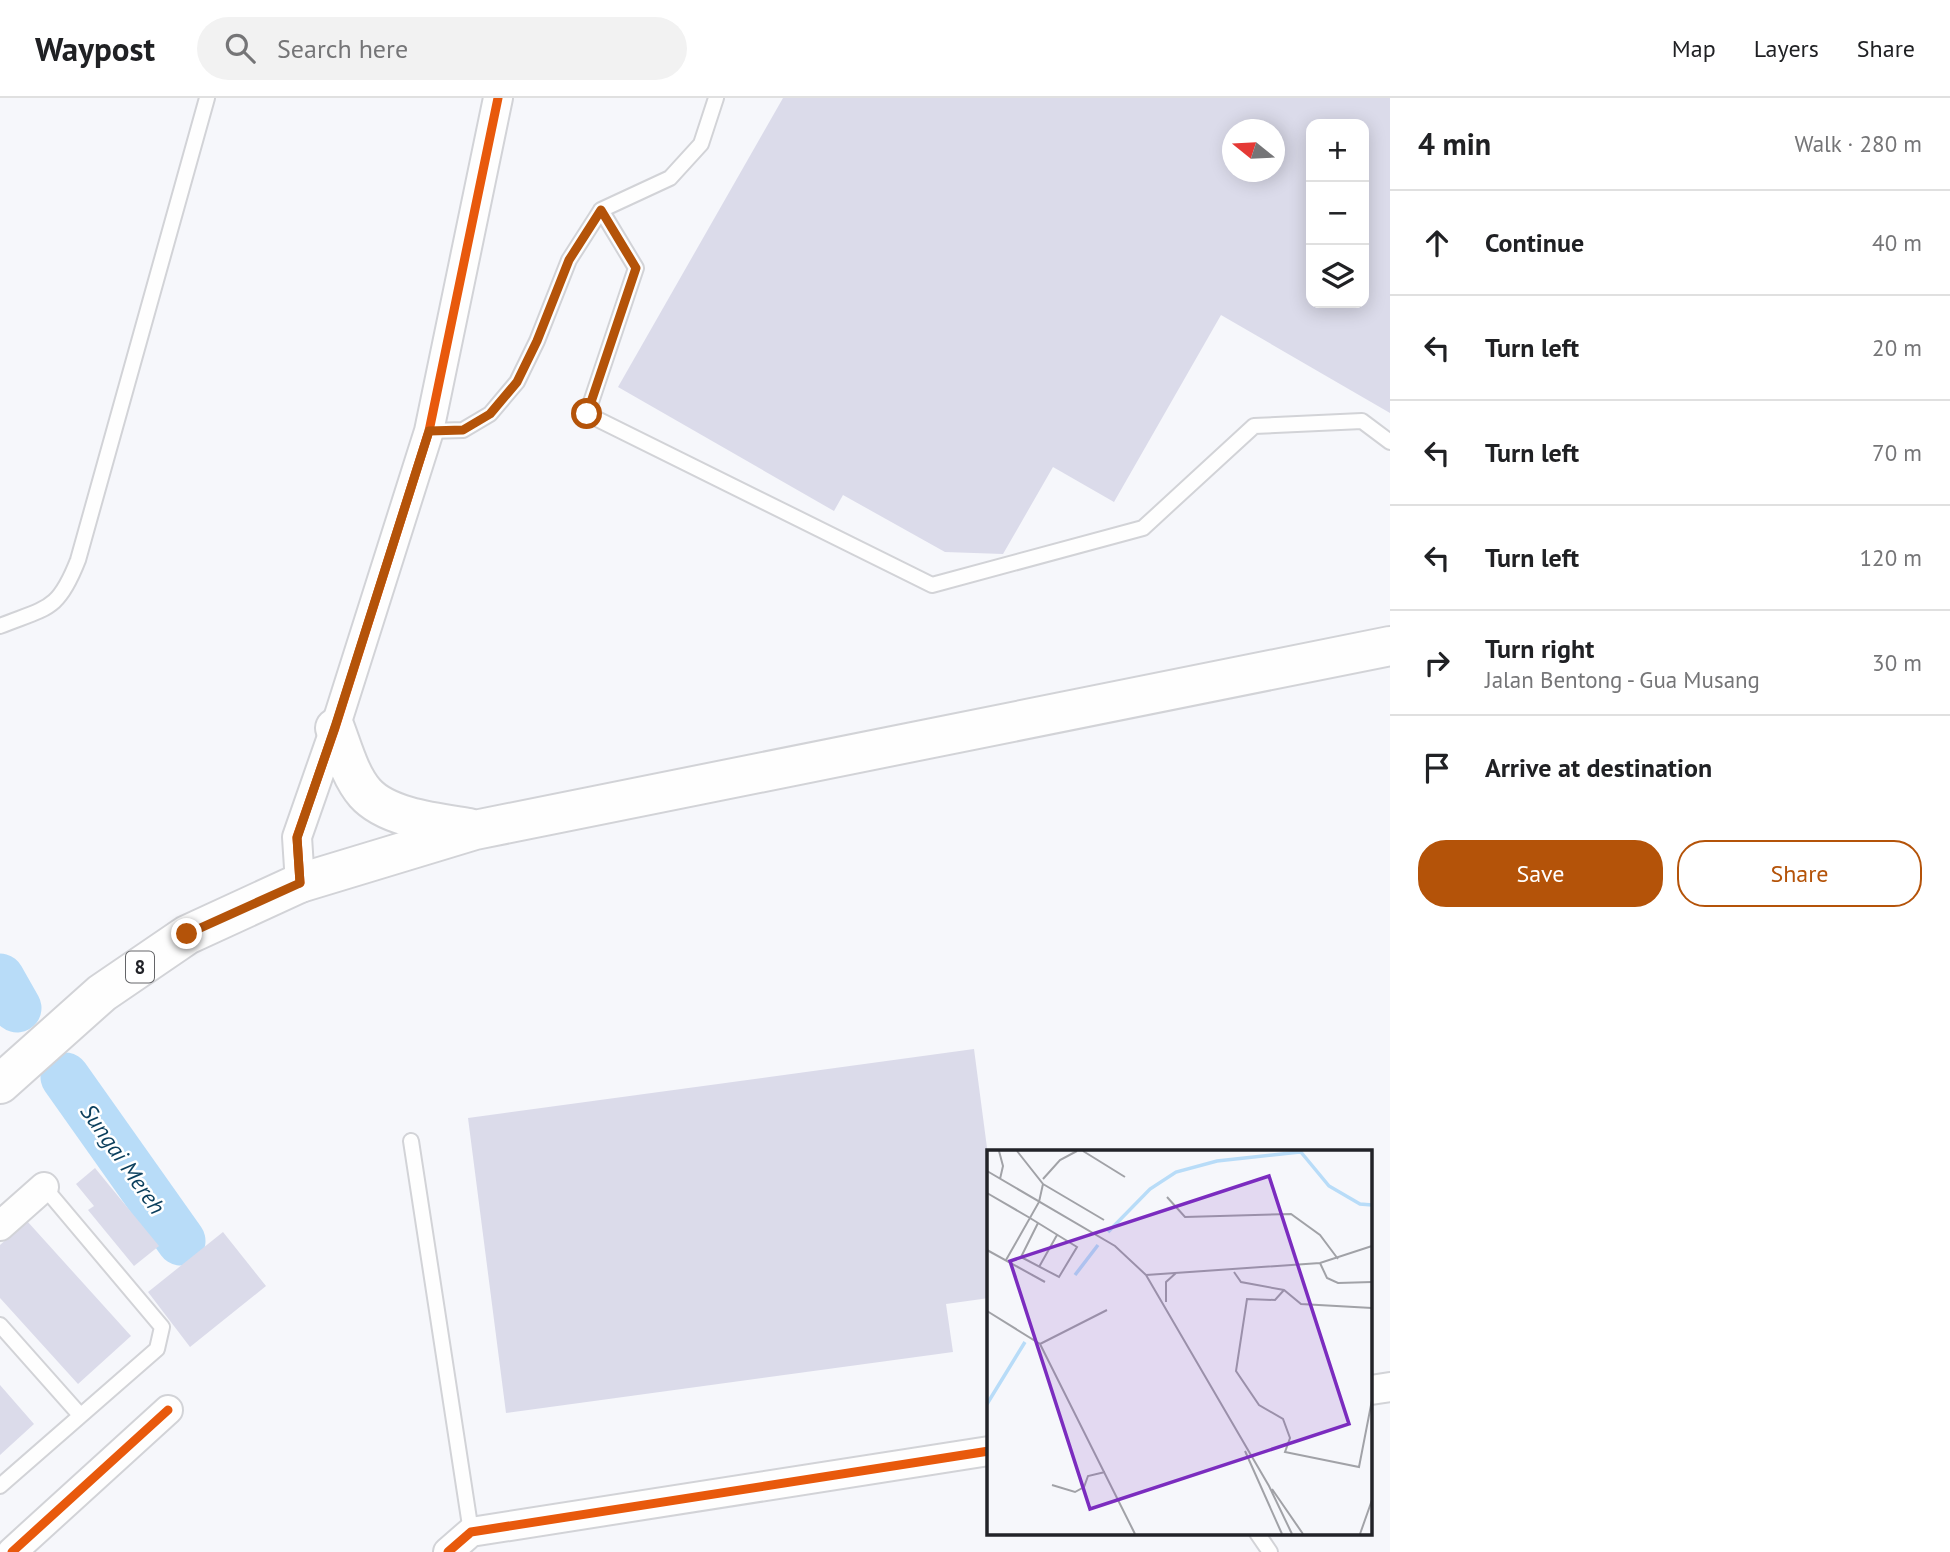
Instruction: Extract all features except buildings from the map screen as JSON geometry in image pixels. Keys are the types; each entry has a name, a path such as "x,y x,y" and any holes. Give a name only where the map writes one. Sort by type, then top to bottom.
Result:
{"main road":[{"path":"300,883 475,830 1390,646"},
{"path":"1292,667 1390,675"},
{"path":"335,727 351,769 365,793 386,808 419,819 475,830"},
{"name":"8","path":"0,1084 102,993 187,934 300,883"}],"street":[{"path":"300,883 297,838 429,431 498,98"},
{"path":"0,1226 44,1187"},
{"path":"1372,1390 1390,1387"},
{"path":"12,1552 169,1410"},
{"path":"448,1552 471,1532 987,1451"}],"lane":[{"path":"0,626 51,606 66,589 78,560 207,98"},
{"path":"429,431 463,430 490,414 517,382 537,341 569,260 601,210 670,178 701,144 716,98"},
{"path":"601,210 636,268 587,414 932,585 1143,528 1254,426 1362,421 1390,442"},
{"path":"411,1141 471,1532"},
{"path":"0,1486 157,1349 162,1327 44,1187"},
{"path":"0,1325 80,1415"},
{"path":"1258,1534 1270,1552"}],"waterway":[{"name":"Sungai Mereh","path":"0,978 17,1008"},
{"name":"Sungai Mereh","path":"65,1077 181,1241"}],"cycle path":[{"path":"300,883 297,837 335,728 429,431 498,98"},
{"path":"12,1552 168,1410"},
{"path":"448,1552 471,1532 987,1451"}],"route":[{"path":"187,934 300,883 297,838 429,431 463,430 490,414 517,382 537,341 569,260 601,210 636,268 587,414"}]}
